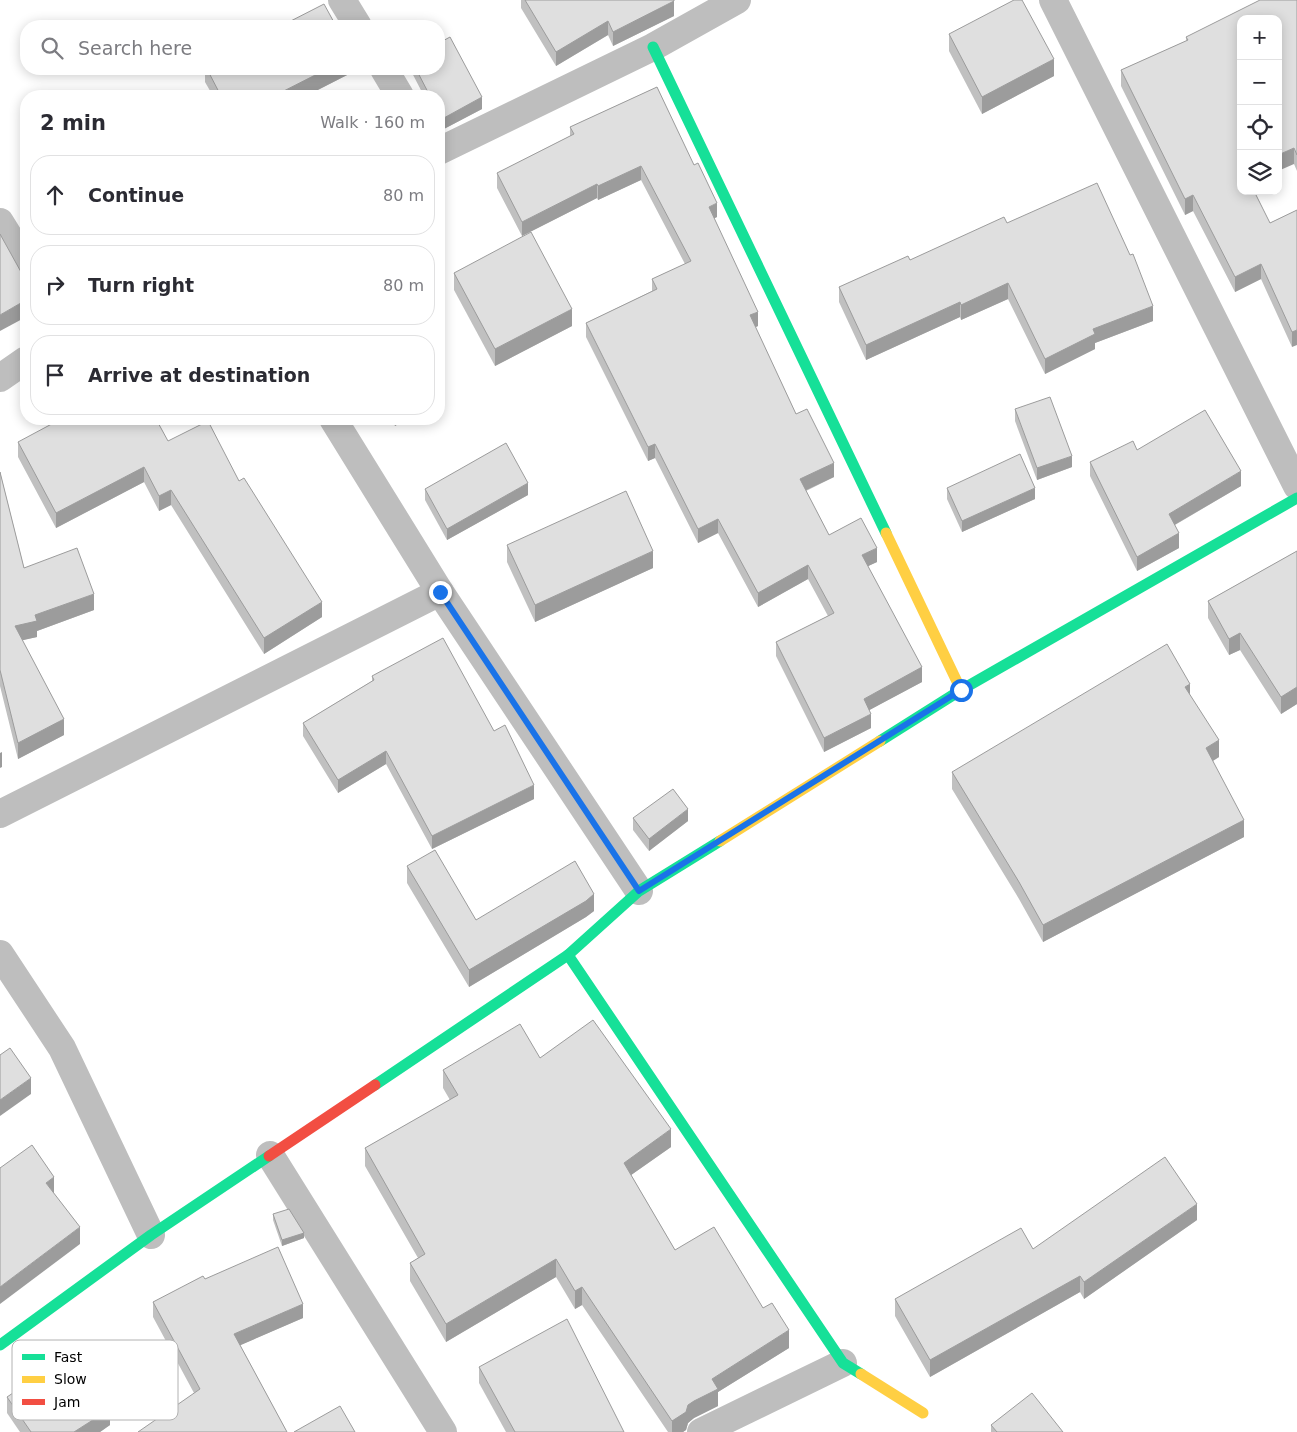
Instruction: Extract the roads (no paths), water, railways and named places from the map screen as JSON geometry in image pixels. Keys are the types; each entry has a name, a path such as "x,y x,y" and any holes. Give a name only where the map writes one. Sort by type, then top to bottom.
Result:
{"street":[{"path":"342,0 354,20"},
{"path":"445,148 653,47 737,0"},
{"path":"1053,0 1297,486"},
{"path":"653,47 961,690"},
{"path":"388,75 396,90"},
{"path":"0,222 20,254"},
{"path":"0,378 20,364"},
{"path":"337,425 440,592 639,891"},
{"path":"0,1345 151,1235 568,955 639,891 961,690 1297,498"},
{"path":"0,814 440,592"},
{"path":"0,954 62,1048 151,1235"},
{"path":"568,955 843,1363 923,1413"},
{"path":"270,1155 443,1432"},
{"path":"701,1432 843,1363"}]}
